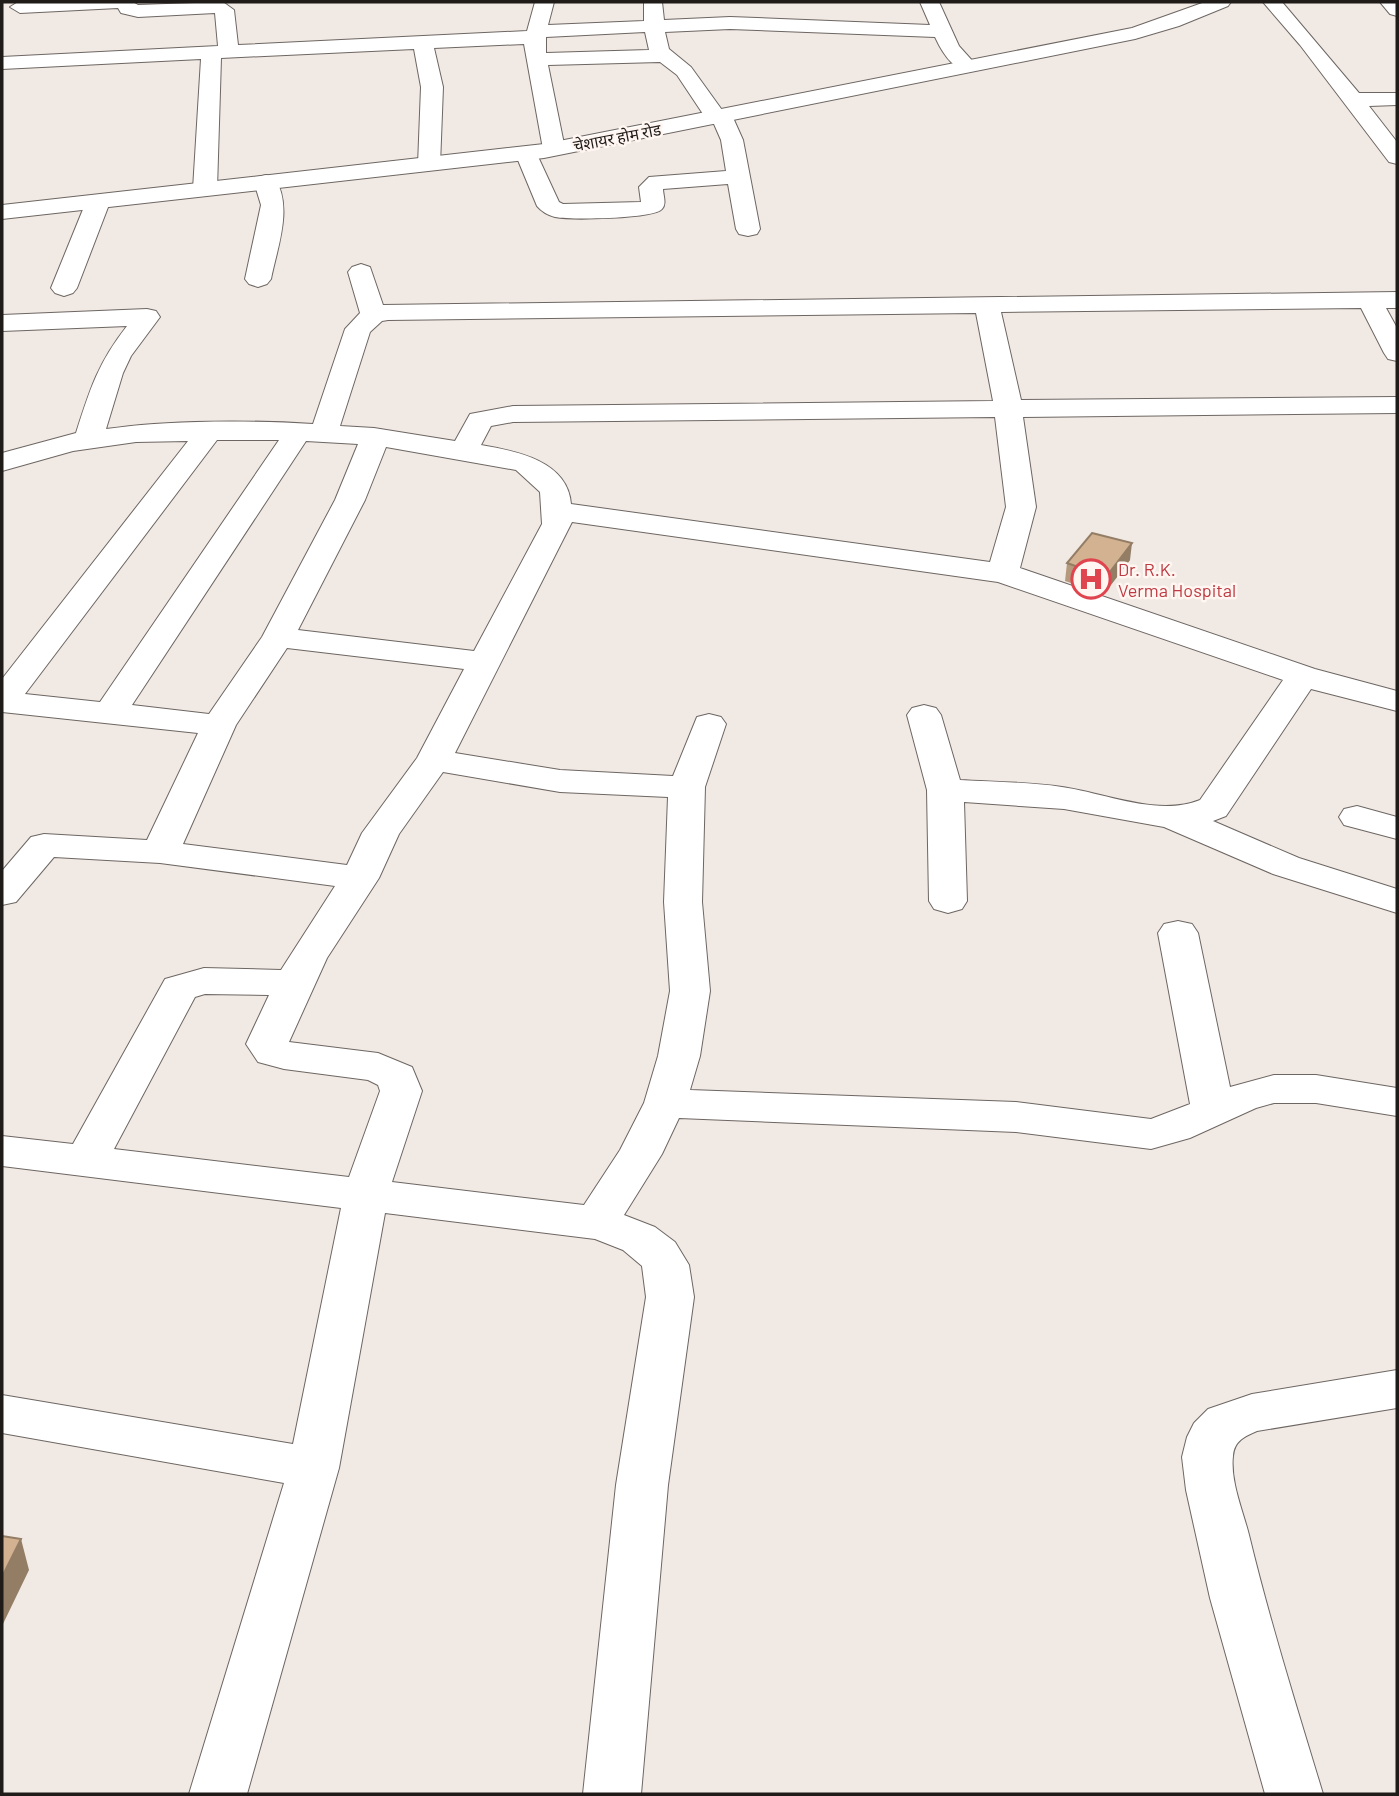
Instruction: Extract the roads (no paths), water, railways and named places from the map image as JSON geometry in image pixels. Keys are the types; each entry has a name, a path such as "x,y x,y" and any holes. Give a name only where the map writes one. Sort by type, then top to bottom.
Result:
{"street":[{"path":"20,7 123,2 128,9 138,11 221,7 224,10 205,190"},
{"path":"544,2 536,34 536,59 554,149"},
{"path":"653,2 656,44 664,56 684,71 719,117 732,140 748,229"},
{"path":"930,2 950,48 967,66"},
{"name":"चेशायर होम रोड","path":"2,212 554,149 1153,28 1221,2"},
{"path":"1272,2 1307,41 1397,157"},
{"path":"1389,2 1397,10"},
{"path":"2,63 423,43 730,23 943,31"},
{"path":"423,43 432,87 429,165"},
{"path":"536,59 664,56"},
{"path":"1353,100 1397,99"},
{"path":"526,153 548,206 559,211 647,209 653,206 651,187 657,182 738,177"},
{"path":"258,279 273,205 265,183"},
{"path":"64,288 98,202"},
{"path":"361,272 373,315"},
{"path":"110,713 311,433 358,329 373,315 414,311 1397,300"},
{"path":"1370,301 1397,353"},
{"path":"987,305 1008,407 1021,507 1003,573"},
{"path":"2,323 148,317 118,355 109,373 89,439"},
{"path":"464,451 480,420 500,415 1008,407 1397,405"},
{"path":"2,702 210,431"},
{"path":"2,462 89,439 136,433 311,433 374,437 526,464 555,489 557,524 486,662 434,760 381,833 360,878 307,958 268,1040 268,1048 284,1055 378,1067 391,1072 400,1084 397,1103 366,1194 314,1468 218,1794"},
{"path":"160,852 219,725 278,637 350,500 369,458 374,437"},
{"path":"557,511 1003,573 1303,676 1397,701"},
{"path":"278,637 486,662"},
{"path":"1173,817 1199,814 1213,807 1303,676"},
{"path":"2,702 219,725"},
{"path":"923,715 946,790 948,901"},
{"path":"596,1223 640,1154 665,1103 679,1056 690,991 683,902 687,787 709,724"},
{"path":"434,760 560,781 687,787"},
{"path":"946,790 1063,798 1173,817 1286,866 1397,901"},
{"path":"1357,817 1397,828"},
{"path":"2,894 44,845 160,852 360,878"},
{"path":"1178,933 1213,1111"},
{"path":"86,1161 179,988 185,984 204,981 295,983"},
{"path":"665,1103 1016,1117 1151,1134 1175,1128 1259,1092 1292,1088 1316,1089 1397,1102"},
{"path":"2,1151 596,1223 634,1234 652,1245 671,1277 642,1485 612,1794"},
{"path":"1294,1794 1237,1598 1212,1490 1207,1457 1212,1437 1226,1423 1252,1413 1397,1389"},
{"path":"2,1414 314,1468"}],"place":[{"name":"Dr. R.K. Verma Hospital","path":"1091,579"}]}
